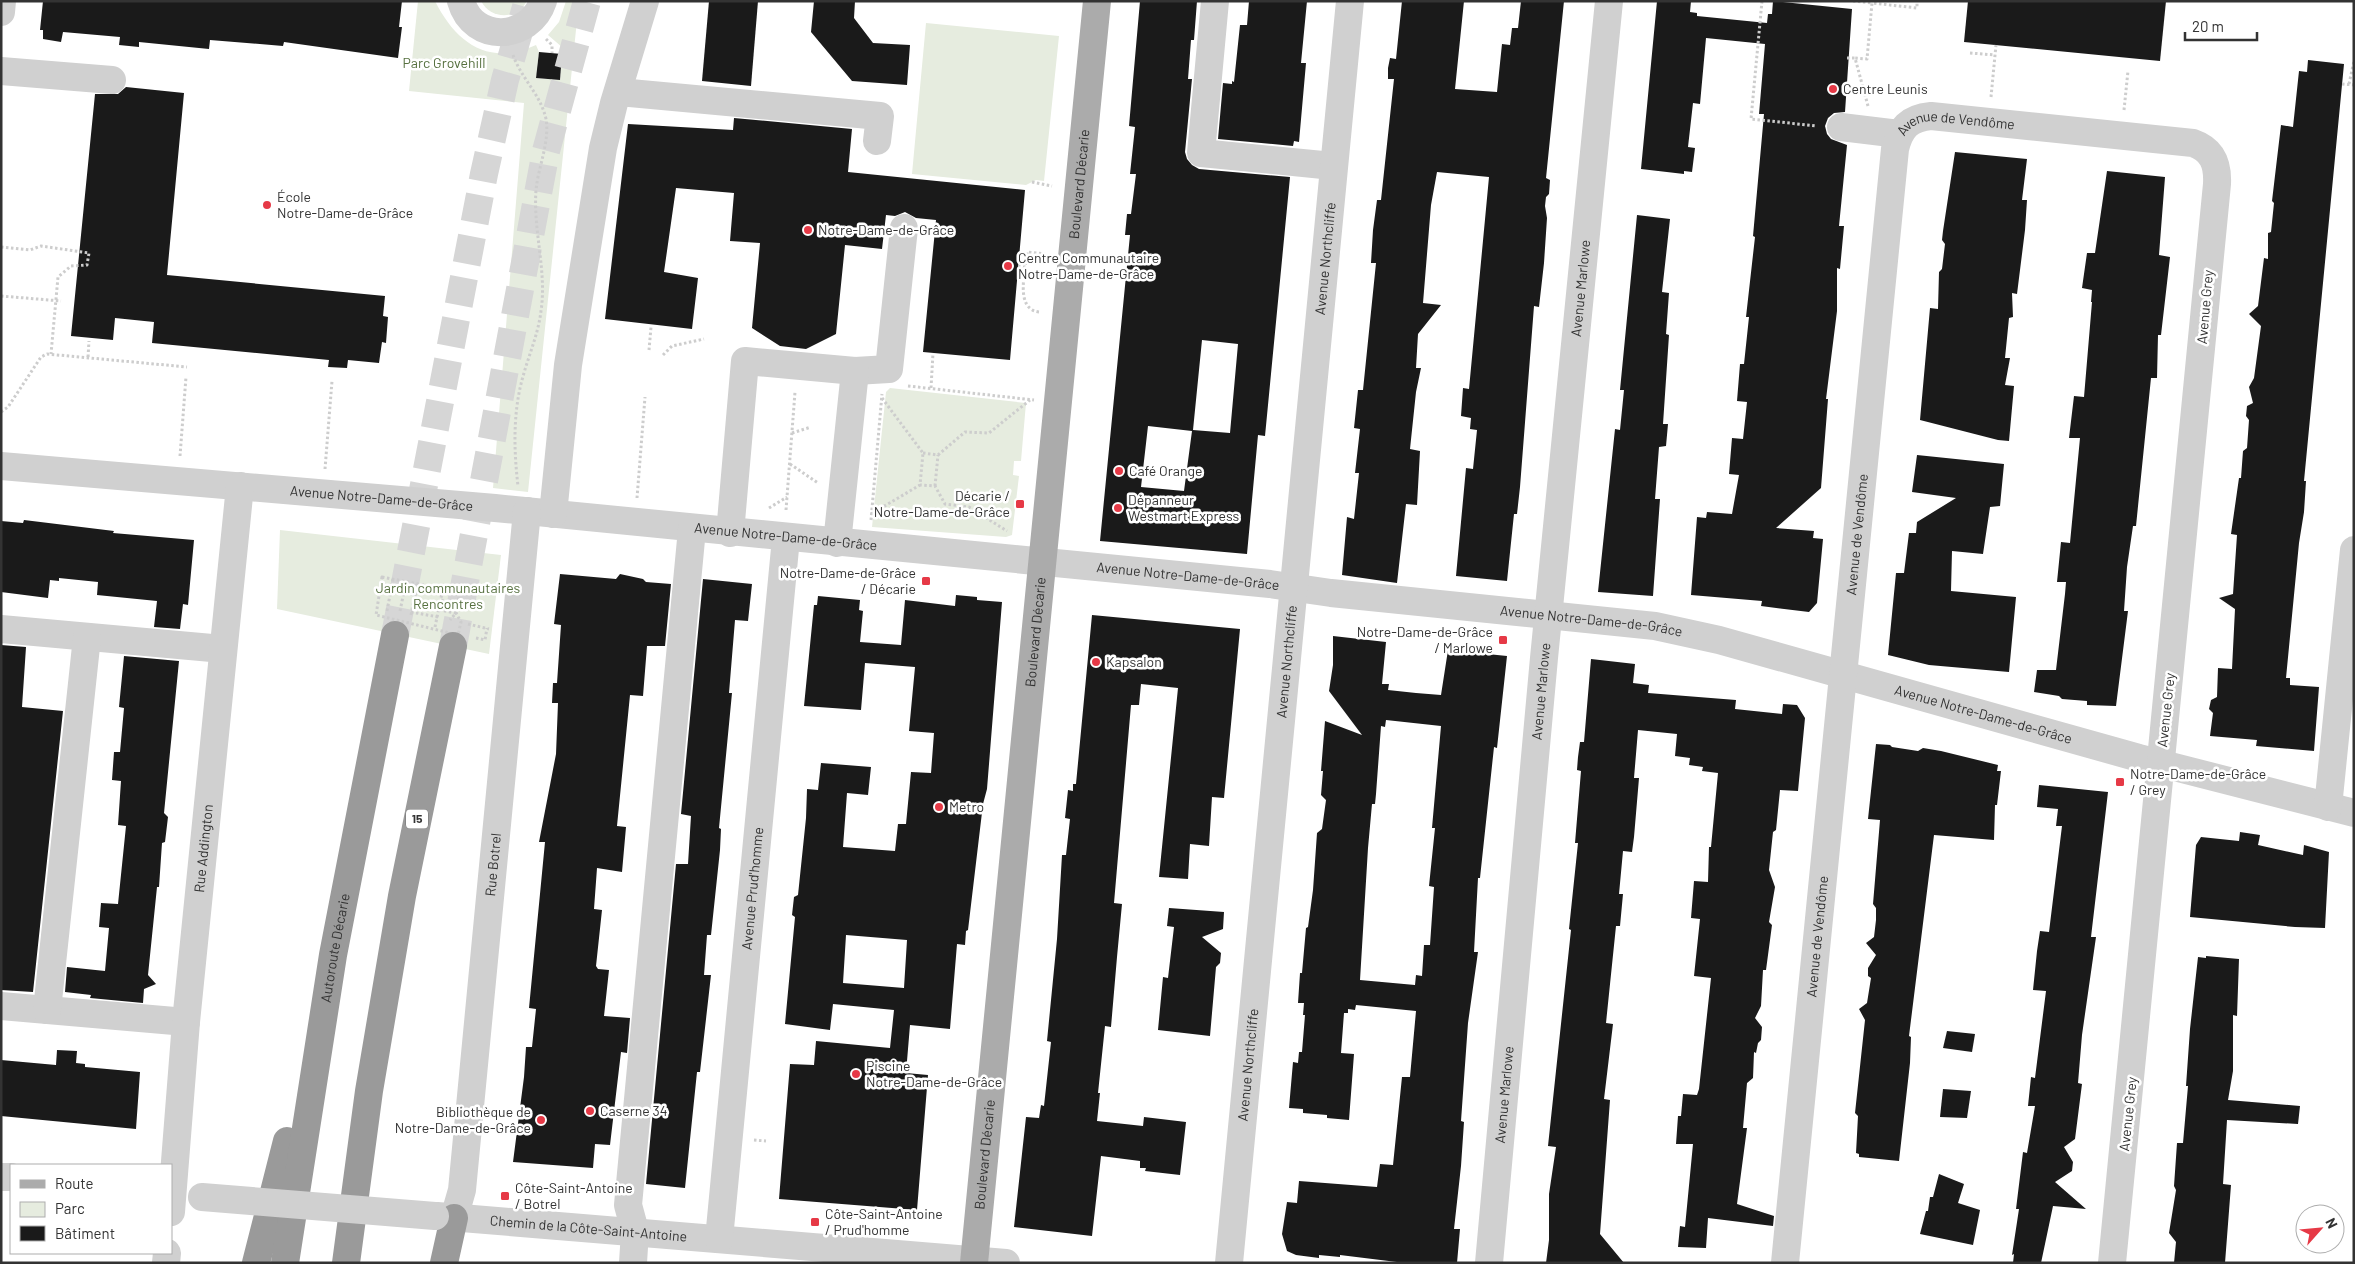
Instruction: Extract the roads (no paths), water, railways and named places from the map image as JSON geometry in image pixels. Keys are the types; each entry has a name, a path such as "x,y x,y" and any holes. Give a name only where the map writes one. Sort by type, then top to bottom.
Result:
{"highway":[{"name":"Autoroute Décarie","path":"285,1263 333,955 397,623"},
{"name":"15","path":"346,1263 369,1091 449,630"},
{"path":"256,1263 333,955"},
{"path":"444,1263 445,1217"}],"main road":[{"name":"Boulevard Décarie","path":"974,1261 1097,1"}],"street":[{"path":"1,12 2,1"},
{"path":"461,1 467,15 478,26 492,32 501,33 515,31 527,25 537,15 543,1"},
{"name":"Rue Botrel","path":"445,1217 462,1190 533,506 568,365 604,148 645,1"},
{"path":"1215,1 1201,153 1333,166"},
{"name":"Avenue Northcliffe","path":"1229,1263 1350,1"},
{"name":"Avenue Marlowe","path":"1489,1263 1609,1"},
{"path":"1,71 74,78 93,85"},
{"path":"619,92 880,116 877,141"},
{"name":"Avenue de Vendôme","path":"1785,1263 1895,149 1899,134 1913,120 1931,116 2183,142 2201,146 2214,158"},
{"path":"1833,127 1899,134"},
{"name":"Avenue Grey","path":"2112,1263 2217,184 2217,169 2214,158"},
{"path":"730,533 745,361 855,371 890,369 904,228"},
{"path":"837,543 855,371"},
{"name":"Avenue Notre-Dame-de-Grâce","path":"1,466 240,486 533,506 730,533 786,525 837,543 1293,588 1550,615 1686,632 2161,763 2341,810"},
{"name":"Rue Addington","path":"172,1199 186,1022 240,486"},
{"name":"Avenue Prud'homme","path":"719,1239 786,525"},
{"path":"632,1263 635,1231 628,1205 692,529"},
{"path":"2341,810 2354,550"},
{"path":"1,629 223,649"},
{"path":"47,1010 87,637"},
{"path":"1,1006 186,1022"},
{"name":"Chemin de la Côte-Saint-Antoine","path":"172,1199 202,1197 635,1231 1006,1263"}],"tunnel":[{"path":"453,646 546,151 587,1"},
{"path":"395,635 484,174 505,80 526,7"}],"place":[{"name":"Centre Leunis","path":"1833,89"},
{"name":"École Notre-Dame-de-Grâce","path":"267,205"},
{"name":"Notre-Dame-de-Grâce","path":"808,230"},
{"name":"Centre Communautaire Notre-Dame-de-Grâce","path":"1008,266"},
{"name":"Café Orange","path":"1119,471"},
{"name":"Décarie / Notre-Dame-de-Grâce","path":"1020,504"},
{"name":"Dépanneur Westmart Express","path":"1118,508"},
{"name":"Notre-Dame-de-Grâce / Décarie","path":"926,581"},
{"name":"Notre-Dame-de-Grâce / Marlowe","path":"1503,640"},
{"name":"Kapsalon","path":"1096,662"},
{"name":"Notre-Dame-de-Grâce / Grey","path":"2120,782"},
{"name":"Metro","path":"939,807"},
{"name":"Piscine Notre-Dame-de-Grâce","path":"856,1074"},
{"name":"Caserne 34","path":"590,1111"},
{"name":"Bibliothèque de Notre-Dame-de-Grâce","path":"541,1120"},
{"name":"Côte-Saint-Antoine / Botrel","path":"505,1196"},
{"name":"Côte-Saint-Antoine / Prud'homme","path":"815,1222"}],"park label":[{"name":"Parc Grovehill","path":"444,63"},
{"name":"Jardin communautaires Rencontres","path":"448,596"}]}
